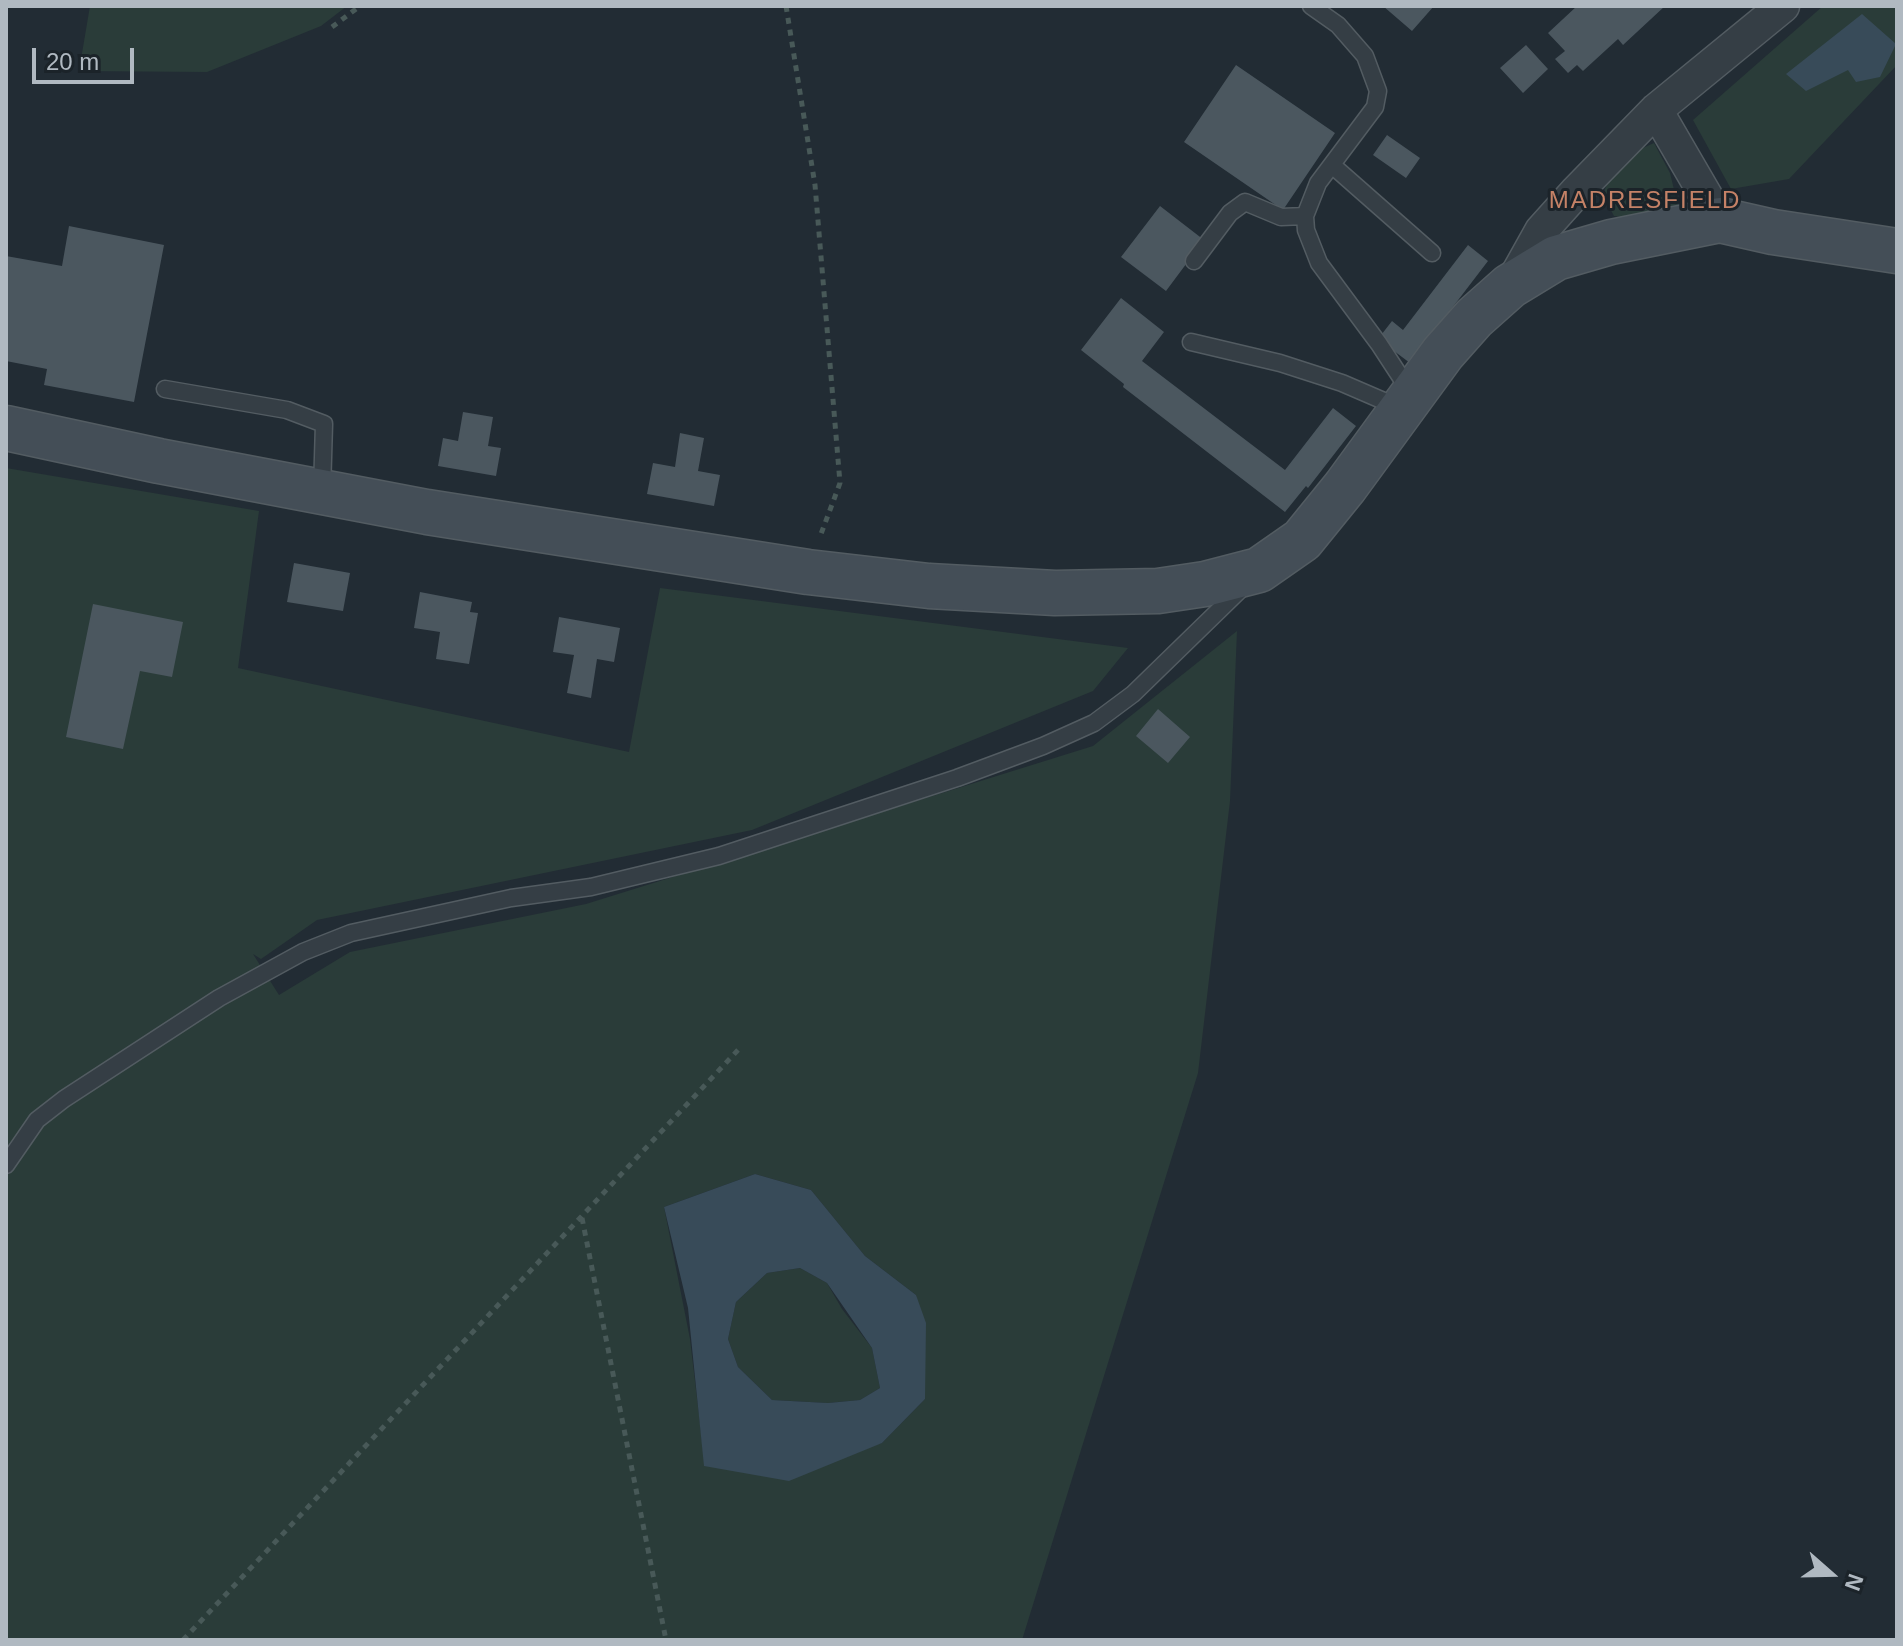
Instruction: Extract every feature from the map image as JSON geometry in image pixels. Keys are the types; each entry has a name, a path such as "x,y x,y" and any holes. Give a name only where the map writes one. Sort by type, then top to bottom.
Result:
{"street":[{"path":"1510,286 1541,231 1656,110 1783,6"},
{"path":"1656,110 1720,220"},
{"path":"6,428 159,461 427,512 808,572 929,586 1055,593 1158,591 1205,584 1259,570 1302,540 1345,487 1443,353 1474,318 1510,286 1556,258 1611,242 1720,220 1773,232 1897,251"}],"lane":[{"path":"1311,6 1338,25 1365,56 1378,91 1375,107 1318,183 1305,216 1306,230 1319,263 1379,344 1406,402"},
{"path":"1332,165 1432,253"},
{"path":"1194,261 1230,213 1245,202 1281,217 1305,216"},
{"path":"1191,342 1280,363 1406,402"},
{"path":"165,389 287,410 324,424 322,492"},
{"path":"6,1165 37,1120 64,1099 219,998 303,952 351,933 511,898 591,887 719,856 957,778 1094,723 1133,694 1259,570"}],"path":[{"path":"332,27 360,6"},
{"path":"786,6 815,185 840,483 808,572"},
{"path":"183,1640 739,1049"},
{"path":"582,1217 666,1640"}],"green space":[{"path":"90,6 347,6 321,26 207,72 79,71"},
{"path":"1823,6 1897,6 1897,65 1789,179 1731,189 1693,120"},
{"path":"1654,143 1670,173 1678,206 1645,220 1614,216 1603,195 1610,175 1625,156"},
{"path":"6,468 259,511 238,668 629,752 660,588 1128,648 1093,691 752,830 317,920 261,959 253,954 279,995 350,952 586,904 1093,746 1237,631 1230,801 1198,1073 1022,1640 6,1640","holes":["755,1174 811,1190 865,1256 916,1295 925,1399 882,1443 705,1466 690,1339 664,1207"]},
{"path":"800,1268 827,1283 842,1309 872,1348 880,1388 860,1400 828,1403 772,1400 738,1367 728,1339 736,1302 767,1273"}],"water":[{"path":"1862,14 1896,44 1880,77 1856,82 1848,70 1806,91 1786,74"},
{"path":"755,1174 811,1190 865,1256 916,1295 926,1323 925,1399 882,1443 789,1481 704,1466 688,1308 664,1207","holes":["800,1268 827,1283 872,1348 880,1388 860,1400 828,1403 772,1400 738,1367 728,1339 736,1302 767,1273"]}],"building":[{"path":"1383,6 1434,6 1412,31"},
{"path":"1577,6 1665,6 1623,45 1618,39 1583,71 1577,65 1568,73 1555,59 1565,51 1548,33"},
{"path":"1526,45 1548,69 1523,93 1500,68"},
{"path":"1236,65 1335,133 1283,210 1184,142"},
{"path":"1387,135 1420,158 1406,178 1373,155"},
{"path":"1160,206 1204,240 1166,291 1121,257"},
{"path":"69,226 164,245 134,402 44,385 47,369 6,361 6,256 62,266"},
{"path":"1468,245 1488,261 1410,363 1378,339 1392,321 1403,330"},
{"path":"1121,298 1164,332 1142,361 1285,470 1333,408 1356,426 1308,488 1306,486 1285,512 1123,387 1124,384 1081,350"},
{"path":"463,412 493,417 488,446 501,448 496,476 438,466 443,438 458,441"},
{"path":"680,433 704,438 698,471 720,475 714,506 647,494 653,463 675,467"},
{"path":"294,563 350,573 343,611 287,602"},
{"path":"420,592 472,602 470,612 478,613 469,664 436,659 440,632 414,628"},
{"path":"93,604 183,622 172,677 140,671 123,749 66,737"},
{"path":"559,617 620,628 614,662 597,659 591,698 567,693 574,655 553,652"},
{"path":"1158,709 1190,737 1168,763 1136,736"}],"district":[{"name":"MADRESFIELD","path":"1645,201"}]}
